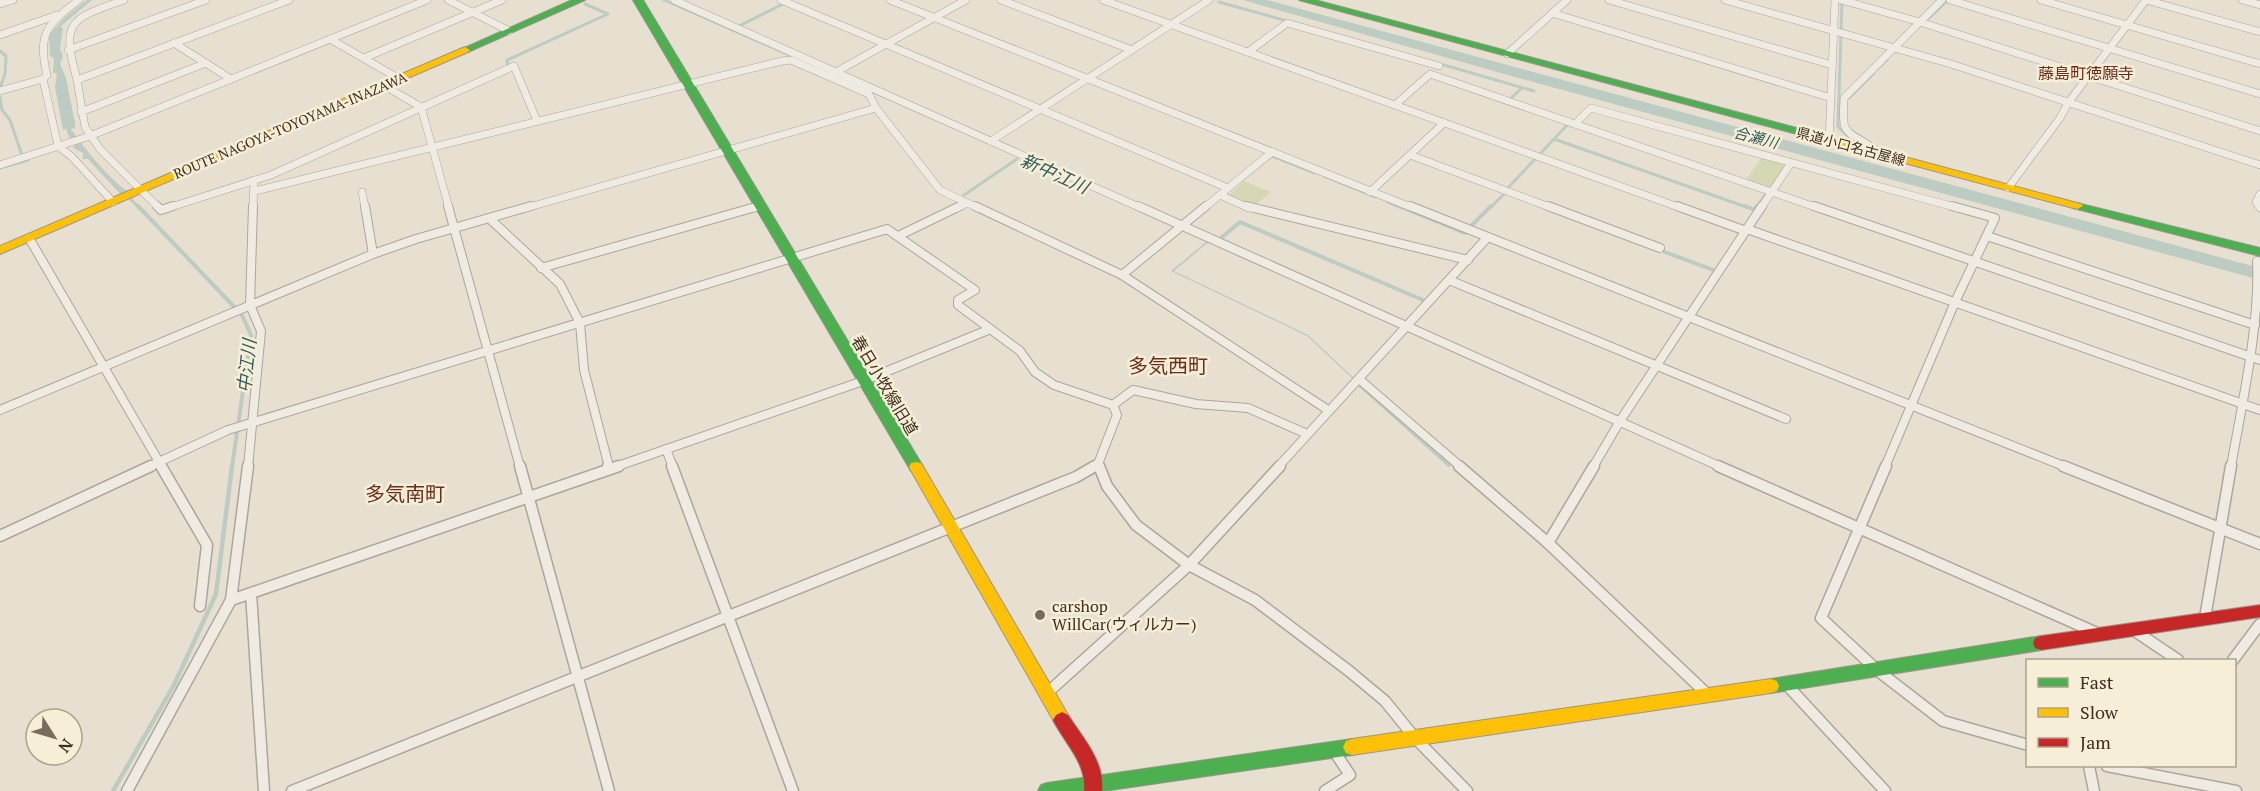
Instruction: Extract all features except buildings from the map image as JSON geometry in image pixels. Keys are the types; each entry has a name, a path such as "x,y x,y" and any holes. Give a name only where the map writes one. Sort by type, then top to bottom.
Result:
{"street":[{"path":"0,4 13,0"},
{"path":"0,91 43,79 47,75 43,62 43,33 62,13 79,0"},
{"path":"0,35 62,13 86,12 124,0"},
{"path":"68,50 206,0"},
{"path":"77,80 289,0"},
{"path":"0,165 91,135 426,0"},
{"path":"448,0 509,31"},
{"path":"364,58 502,0"},
{"name":"ROUTE NAGOYA-TOYOYAMA-INAZAWA","path":"0,250 580,0"},
{"name":"春日小牧線旧道","path":"638,0 952,527 1090,768 1094,787"},
{"path":"674,0 832,74 991,141 1406,328 2098,634"},
{"path":"781,0 1228,188"},
{"path":"890,0 2260,544"},
{"path":"832,74 966,0"},
{"path":"1001,0 1132,50"},
{"path":"1103,0 1444,123 2260,410"},
{"path":"991,141 1209,0"},
{"name":"県道小口名古屋線","path":"1304,0 2008,188 2259,259"},
{"path":"1507,54 1567,0"},
{"path":"1609,0 1832,65"},
{"path":"1725,0 1951,64 2260,165"},
{"path":"1829,141 1832,65 1838,32 1834,0"},
{"path":"1874,152 1869,145 1847,131 1844,98 1942,0"},
{"path":"1950,0 2260,94"},
{"path":"2041,0 2260,64"},
{"path":"2008,188 2060,118 2068,103 2146,0 2260,32"},
{"path":"2242,0 2260,5"},
{"path":"1842,1 1920,22 2260,130"},
{"path":"94,5 77,19 68,32 68,50 77,80 82,122 100,149 161,210 254,180 514,66 537,121"},
{"path":"1552,13 1831,98"},
{"path":"1248,52 1287,23 1439,66 1395,105"},
{"path":"330,39 398,78"},
{"path":"174,43 231,79"},
{"path":"255,191 792,60 832,74 868,94 876,108 940,190 1122,275 1328,410"},
{"path":"81,112 206,63"},
{"path":"1430,74 2260,360"},
{"path":"43,79 61,145 114,201"},
{"path":"383,85 421,107 456,226 609,791"},
{"path":"0,410 373,254 456,226 876,108"},
{"path":"1575,124 1591,108 1995,218 1955,302 1913,406 1821,618 1877,670 1942,721 2026,744"},
{"path":"1370,192 1444,123"},
{"path":"1122,275 1272,152"},
{"path":"1410,155 1660,248"},
{"path":"1548,543 1620,421 1791,163"},
{"path":"127,791 231,600 261,331 250,305 254,180"},
{"path":"362,192 373,254"},
{"path":"2260,194 2256,202 2260,208"},
{"path":"1220,195 1254,210 1468,260"},
{"path":"898,236 967,203"},
{"path":"541,268 760,206"},
{"path":"490,219 560,284 580,323 584,369 609,468"},
{"path":"0,536 228,430 887,230 975,291 958,300 958,305 988,330 1020,351 1035,372 1054,385 1113,405 1117,415 1098,464 1076,477 292,791"},
{"path":"1986,236 2255,325"},
{"path":"29,238 207,545 200,606"},
{"path":"1046,694 1189,565 1487,238"},
{"path":"2205,618 2255,325 2259,259"},
{"path":"1449,280 1786,419"},
{"path":"231,600 863,381 988,330"},
{"path":"1359,379 1548,543 1707,694"},
{"path":"1113,405 1133,390 1196,404 1248,408 1307,434"},
{"path":"666,449 793,791"},
{"path":"1098,464 1107,486 1136,525 1189,565 1254,600 1349,671 1384,701 1415,738 1467,791"},
{"path":"251,594 264,791"},
{"path":"1047,791 1094,787 1786,684 2205,618 2258,617"},
{"path":"2234,659 2258,617"},
{"path":"2132,629 2173,659"},
{"path":"1786,684 1885,791"},
{"path":"1325,791 1350,775 1334,751"},
{"path":"2089,767 2094,791"},
{"path":"2117,767 2236,791"}],"green space":[{"path":"1762,157 1786,165 1770,188 1745,181"},
{"path":"1244,181 1271,192 1253,207 1228,196"}],"water":[{"path":"87,0 92,0 60,27 63,28 60,49 63,56 60,64 66,78 75,123 75,128 71,129 107,174 131,193 123,197 88,159 83,159 83,153 73,148 75,145 70,140 66,129 63,130 55,87 57,73 53,73 54,58 50,56 49,35 64,18"},
{"path":"661,0 667,0 1211,240 1174,271 1308,335 1354,378 1307,336 1171,271 1207,241"},
{"name":"合瀬川","path":"1243,0 1267,0 2256,267 2257,279 1522,79"}],"waterway":[{"path":"1842,0 1838,127 1850,138 1864,146 1863,148"},
{"path":"1926,21 1947,1"},
{"path":"1219,2 1287,21"},
{"path":"508,66 507,60 608,14 585,4"},
{"path":"739,26 783,4"},
{"path":"0,51 6,56"},
{"path":"0,88 5,74 6,58"},
{"path":"1876,70 1887,60"},
{"path":"1444,65 1534,91"},
{"path":"1849,98 1874,73"},
{"path":"1510,99 1522,88"},
{"path":"0,97 2,110 10,120 22,155"},
{"path":"1554,139 1568,124 1566,123"},
{"path":"1852,131 1878,148"},
{"path":"1539,155 1554,139"},
{"path":"1554,139 1749,208"},
{"path":"1269,158 1272,156 1315,173"},
{"path":"1507,189 1536,158"},
{"path":"964,195 1017,159"},
{"path":"0,168 28,160"},
{"path":"1324,176 1376,197"},
{"path":"1756,208 1767,192"},
{"path":"1490,208 1505,193"},
{"name":"中江川","path":"128,196 139,208"},
{"path":"1388,202 1402,208"},
{"name":"中江川","path":"138,206 242,315 251,335 232,467"},
{"path":"1399,206 1465,233"},
{"path":"1470,227 1491,206"},
{"path":"1745,206 1755,210 1756,208"},
{"path":"1220,239 1240,222 1423,300"},
{"path":"1665,252 1713,270"},
{"name":"新中江川","path":"1360,385 1449,465"},
{"name":"中江川","path":"113,791 174,685 216,594 232,466"}],"traffic: fast":[{"path":"465,50 580,0"},
{"path":"638,0 916,467"},
{"path":"1304,0 1845,144"},
{"path":"2077,206 2260,252"},
{"path":"1771,686 2041,643"},
{"path":"1047,791 1352,747"}],"traffic: slow":[{"path":"0,250 465,50"},
{"path":"1845,144 2077,206"},
{"path":"916,467 1062,720"},
{"path":"1352,747 1771,686"}],"traffic: jam":[{"path":"2041,643 2260,611"},
{"path":"1062,720 1089,763 1094,782 1093,791"}],"place":[{"name":"carshop WillCar(ウィルカー)","path":"1040,615"}],"district":[{"name":"藤島町徳願寺","path":"2086,73"},
{"name":"多気西町","path":"1168,365"},
{"name":"多気南町","path":"405,493"}]}
